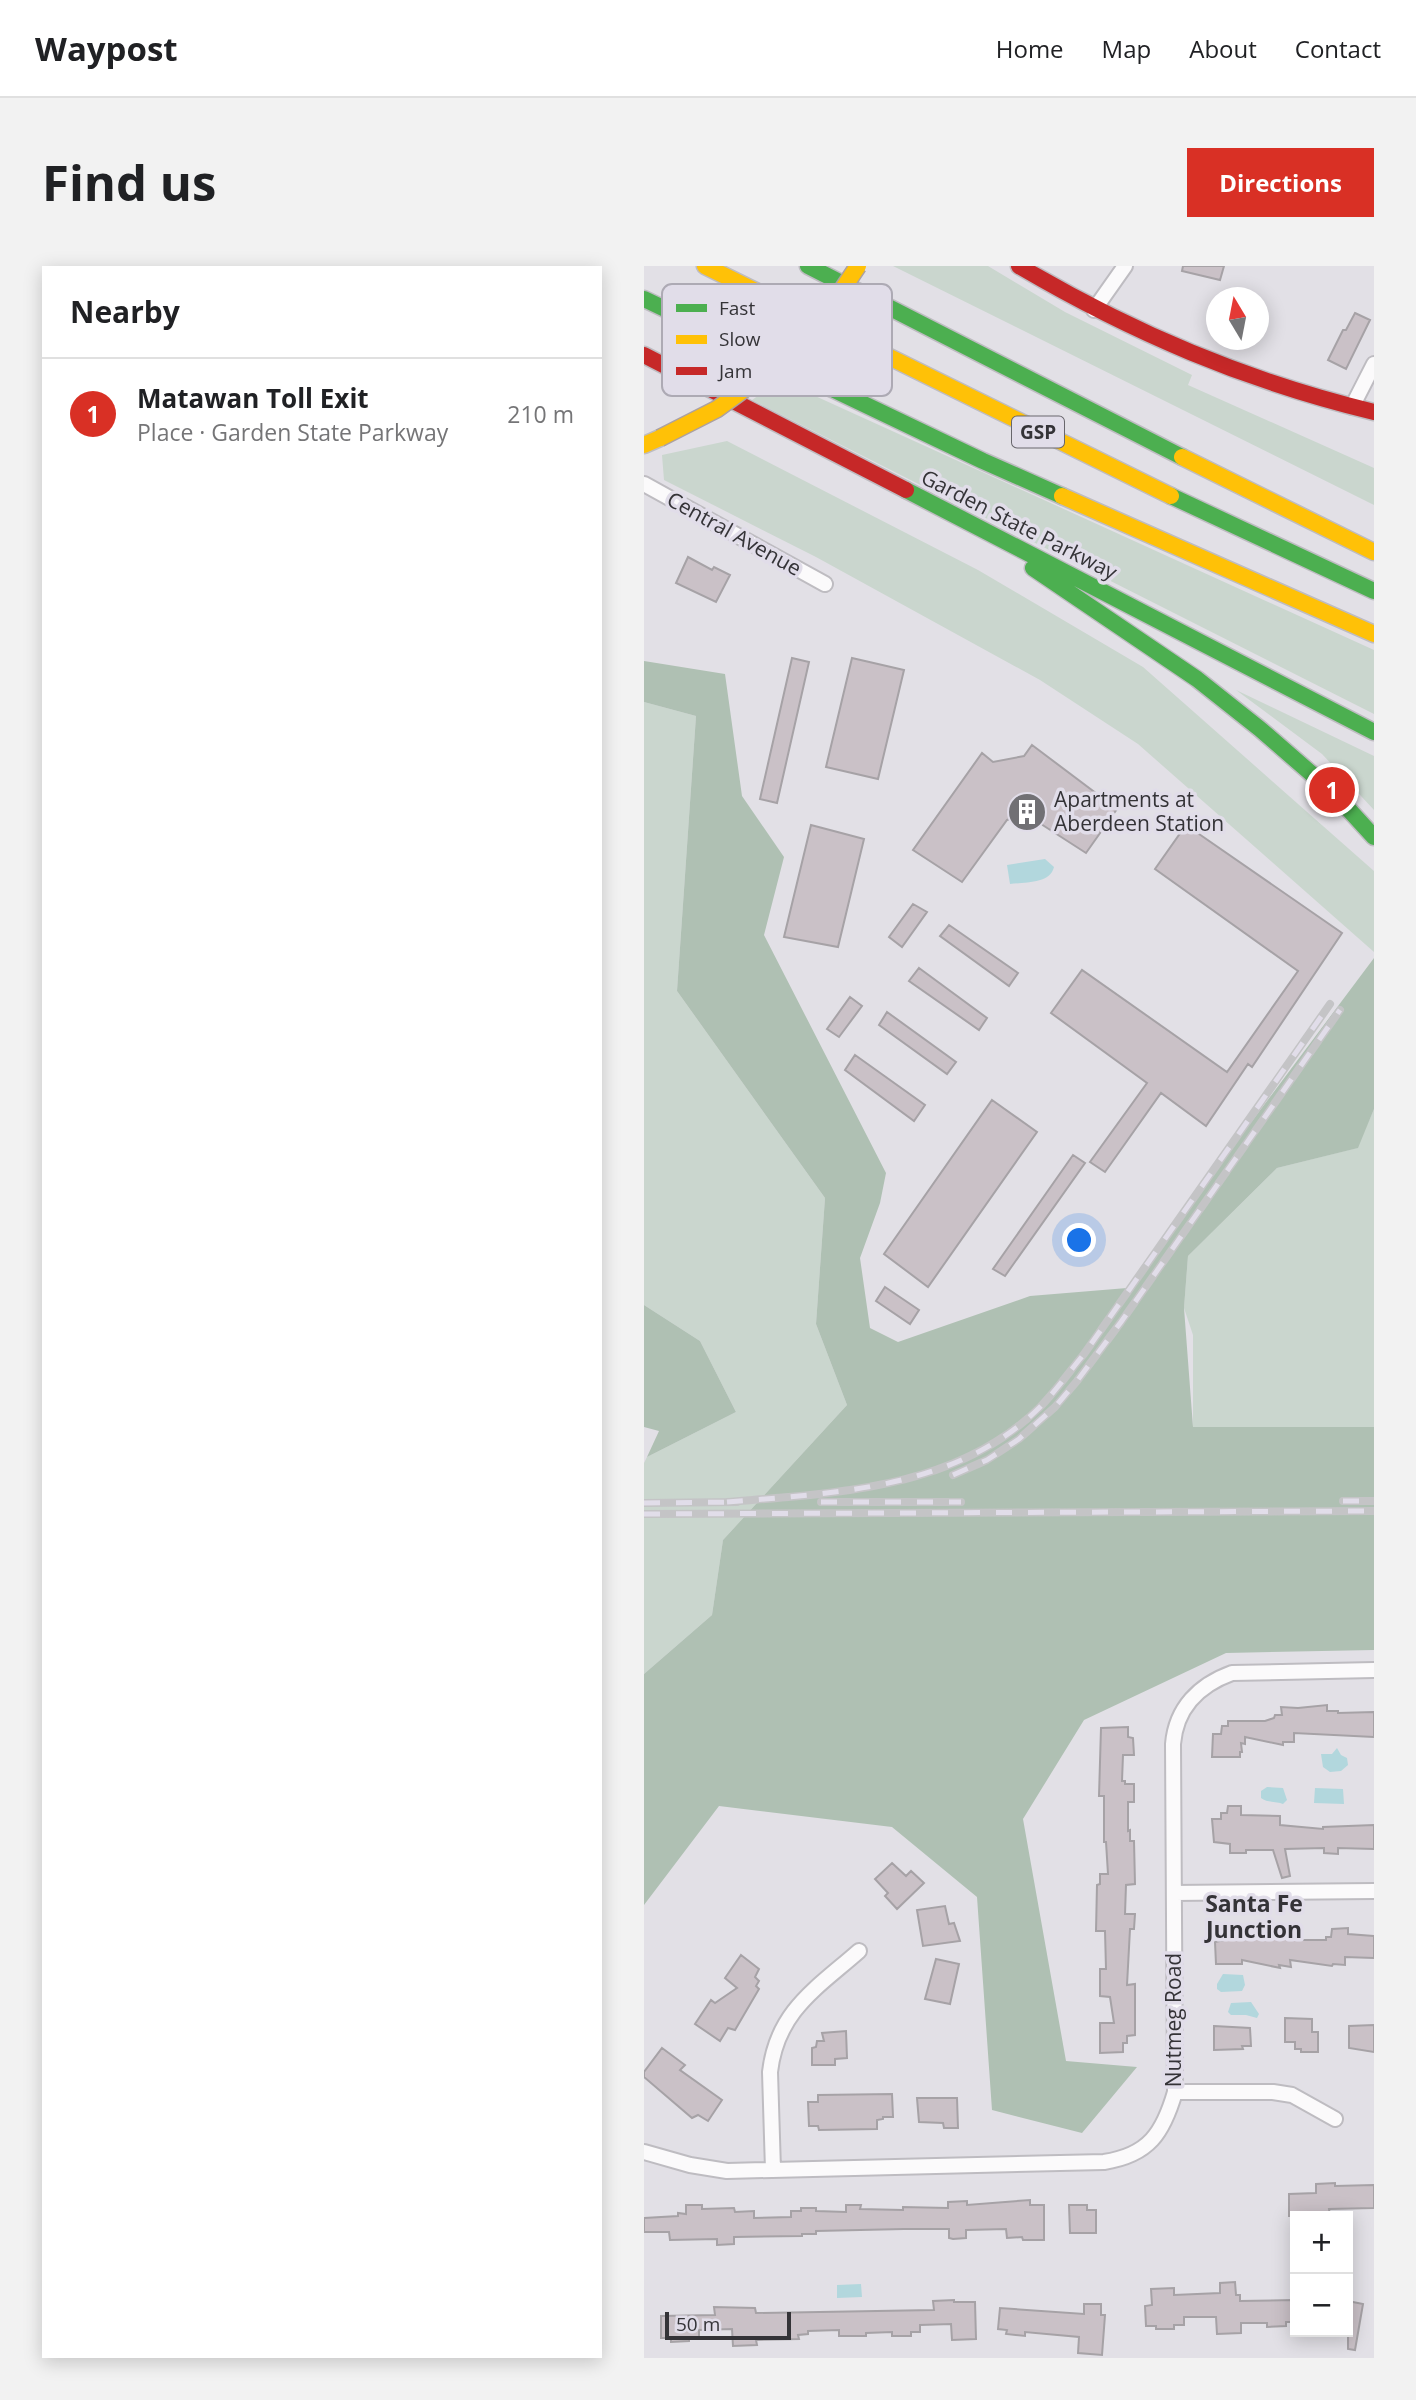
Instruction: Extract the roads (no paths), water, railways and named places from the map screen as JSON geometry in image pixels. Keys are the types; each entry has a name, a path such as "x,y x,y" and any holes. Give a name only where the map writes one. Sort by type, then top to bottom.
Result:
{"main road":[{"name":"GSP","path":"705,266 741,284"},
{"name":"GSP","path":"808,266 843,284"},
{"path":"846,284 858,266"},
{"path":"1019,266 1094,310 1215,363 1374,412"},
{"name":"Garden State Parkway","path":"644,299 662,308"},
{"name":"GSP","path":"892,309 1256,495 1374,552"},
{"name":"Garden State Parkway","path":"644,355 662,364"},
{"name":"GSP","path":"892,359 1148,486 1374,591"},
{"name":"Garden State Parkway","path":"723,396 1374,732"},
{"path":"644,445 717,409 735,396"},
{"name":"Garden State Parkway","path":"847,396 995,467 1374,634"},
{"path":"989,533 1065,593 1126,630 1209,688 1270,736 1321,782"},
{"path":"1341,801 1374,837"}],"street":[{"path":"1094,310 1125,266"},
{"path":"1352,407 1374,364"},
{"name":"Central Avenue","path":"644,484 825,584"},
{"name":"Nutmeg Road","path":"644,2152 690,2165 727,2171 1104,2162 1119,2160 1145,2147 1160,2132 1175,2092 1173,1744 1179,1718 1200,1689 1215,1679 1232,1673 1374,1670"},
{"path":"1174,1893 1374,1891"},
{"path":"773,2170 770,2072 779,2034 793,2011 859,1951"},
{"path":"1175,2092 1273,2092 1292,2095 1335,2119"}],"water":[{"path":"1045,859 1054,867 1048,877 1010,884 1007,865"},
{"path":"1337,1748 1341,1755 1347,1758 1348,1765 1341,1771 1330,1772 1323,1767 1321,1754 1332,1754"},
{"path":"1267,1787 1283,1788 1287,1800 1283,1804 1261,1798 1261,1791"},
{"path":"1315,1788 1343,1789 1344,1804 1314,1803"},
{"path":"1223,1974 1243,1975 1245,1985 1242,1991 1221,1992 1217,1989"},
{"path":"1251,2002 1259,2014 1257,2018 1231,2015 1228,2012 1231,2003"},
{"path":"861,2284 862,2297 837,2298 837,2285"}],"railway":[{"path":"727,1502 852,1490 893,1482 933,1471 971,1456 1007,1435 1039,1408 1084,1354 1330,1004"},
{"path":"953,1475 987,1460 1019,1439 1055,1407 1077,1381 1340,1010"},
{"path":"1343,1501 1374,1501"},
{"path":"644,1503 737,1502"},
{"path":"821,1502 961,1502"},
{"path":"644,1514 1374,1511"}],"place":[{"name":"Matawan Toll Exit","path":"1332,790"},
{"name":"Apartments at Aberdeen Station","path":"1027,812"}],"district":[{"name":"Santa Fe Junction","path":"1254,1917"}]}
